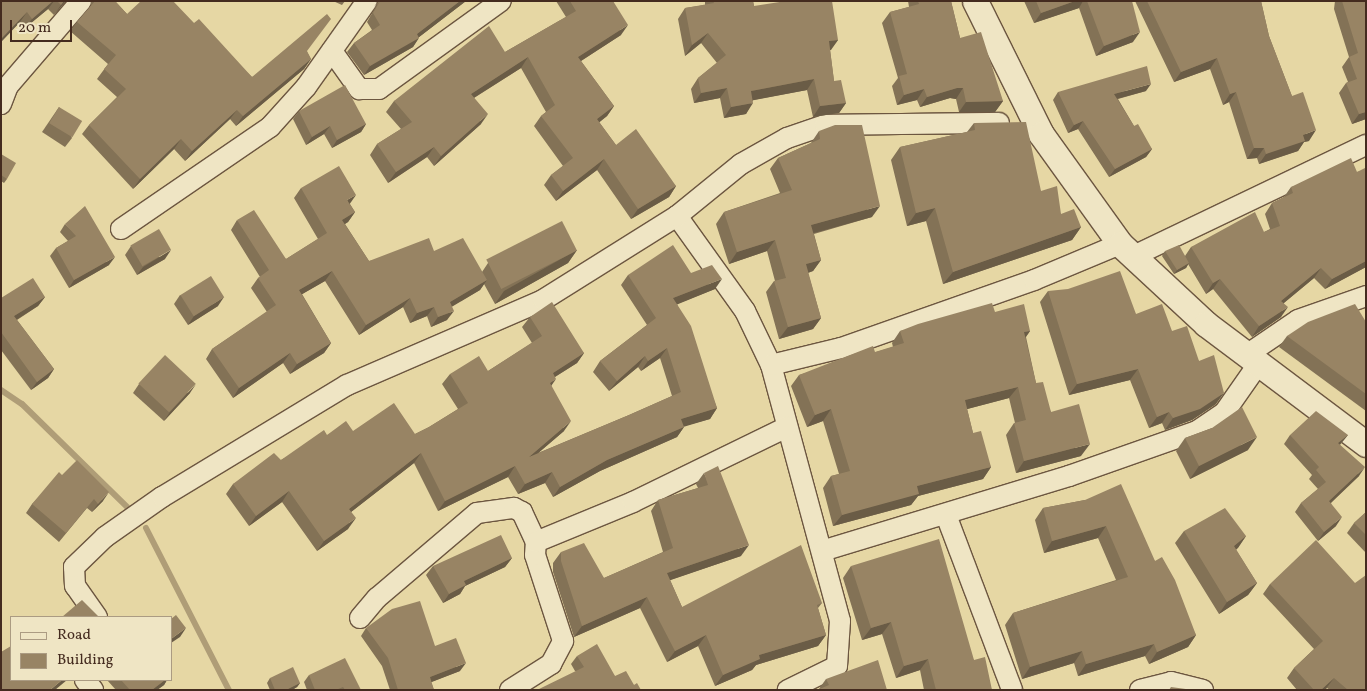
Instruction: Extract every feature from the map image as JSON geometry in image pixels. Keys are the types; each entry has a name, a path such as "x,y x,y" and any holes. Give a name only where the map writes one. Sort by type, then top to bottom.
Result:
{"street":[{"path":"4,90 81,1"},
{"path":"121,229 270,127 332,51 367,1"},
{"path":"332,51 359,90 379,89 501,1"},
{"path":"975,1 1035,123 1128,250 1206,324 1254,358 1366,444"},
{"path":"96,616 75,586 74,567 105,537 162,496 346,385 503,320 677,216 742,164 788,138 825,125 1035,123"},
{"path":"771,365 841,348 1034,280 1128,250 1362,152"},
{"path":"677,216 745,311 771,365 840,622 837,666 788,690"},
{"path":"822,551 946,515 1197,431 1224,414 1254,358 1298,320 1366,296"},
{"path":"536,542 633,502 787,427"},
{"path":"360,618 376,598 477,513 514,508 522,512 536,542 535,555 563,641 551,664 510,690"},
{"path":"946,515 1012,690"},
{"path":"1140,690 1172,682 1203,690"}],"building":[{"path":"1,1 53,1 32,19 27,12 1,39"},
{"path":"95,1 115,1 127,14 141,1 173,1 194,23 199,19 252,77 327,14 331,19 307,51 311,59 243,116 237,110 192,151 181,139 140,179 89,125 126,89 104,69 116,55 77,22"},
{"path":"380,1 460,1 417,34 419,38 370,66 354,43 380,25 373,13"},
{"path":"570,1 613,1 628,25 578,57 614,106 597,119 616,145 636,129 676,186 638,209 604,159 563,191 551,175 573,158 541,116 555,105 528,57 471,94 488,114 441,156 434,147 396,172 377,144 412,122 394,101 489,26 505,52 576,11"},
{"path":"713,1 753,1 754,6 786,1 832,1 838,40 829,41 834,81 841,80 846,103 820,106 814,79 751,91 753,103 731,107 727,88 701,93 698,78 726,55 708,33 692,45 685,8 714,3"},
{"path":"918,1 951,1 960,38 981,32 1003,101 966,102 963,88 927,97 924,89 904,95 899,76 907,74 890,12 919,4"},
{"path":"1036,1 1075,1 1041,13"},
{"path":"1087,1 1132,1 1140,32 1104,46"},
{"path":"1147,1 1261,1 1269,36 1292,96 1303,92 1316,130 1303,135 1305,141 1266,154 1264,148 1254,148 1236,92 1230,94 1217,58 1181,72"},
{"path":"1342,1 1366,1 1366,112 1359,114 1346,83 1357,79 1349,57 1358,53"},
{"path":"1147,66 1151,84 1114,94 1134,126 1138,124 1152,149 1115,169 1083,121 1074,125 1058,92"},
{"path":"345,85 366,124 337,140 330,126 312,137 299,111"},
{"path":"59,107 82,121 72,137 49,123"},
{"path":"1026,122 1041,191 1057,186 1061,214 1074,209 1081,227 953,272 935,208 916,213 900,147 975,130 974,123"},
{"path":"835,125 862,125 880,206 811,225 821,260 806,264 821,318 788,327 774,281 786,278 775,240 737,252 724,212 792,190 778,158 820,139 819,131"},
{"path":"1,154 16,163 7,179 1,175"},
{"path":"1351,158 1357,172 1365,168 1366,170 1366,261 1332,279 1321,268 1281,301 1288,307 1259,326 1220,279 1213,283 1191,247 1255,212 1264,232 1280,226 1272,203 1293,193 1291,187"},
{"path":"339,166 356,195 347,200 355,212 342,220 369,261 429,238 434,251 463,238 487,280 450,302 454,311 438,317 434,307 417,313 410,298 366,325 332,271 299,290 331,343 297,364 290,353 239,388 212,349 276,305 258,278 269,270 237,220 254,210 286,259 327,233 301,188"},
{"path":"85,206 115,257 74,280 56,248 76,236 65,224"},
{"path":"562,221 577,250 501,289 486,260"},
{"path":"159,229 171,250 142,266 130,246"},
{"path":"673,245 691,273 712,265 722,279 673,298 691,326 717,408 681,419 684,427 607,460 560,487 552,472 525,484 515,466 445,501 421,453 349,509 356,518 324,541 289,491 256,516 233,484 274,453 281,460 324,430 327,435 346,421 353,431 394,403 415,434 429,427 468,403 450,374 479,356 488,371 542,336 530,317 552,302 584,353 553,373 556,379 550,383 571,421 529,457 681,392 667,348 648,361 645,356 617,381 600,361 656,318 628,275"},
{"path":"1179,245 1189,263 1177,270 1165,251"},
{"path":"1120,271 1136,314 1162,304 1172,331 1187,326 1199,361 1214,355 1224,393 1200,409 1173,418 1169,412 1157,417 1138,369 1077,384 1048,291 1068,289"},
{"path":"211,276 224,297 194,316 180,295"},
{"path":"33,278 45,297 14,316 54,369 37,382 1,332 1,298"},
{"path":"992,303 995,312 1024,304 1030,331 1024,332 1036,383 1043,382 1051,412 1079,404 1090,444 1024,461 1014,423 1026,420 1018,387 965,400 973,433 981,431 991,467 917,486 919,494 842,515 831,476 850,471 831,409 815,415 799,375 873,346 875,352 904,343 900,331"},
{"path":"1355,304 1366,322 1366,394 1287,336 1308,322"},
{"path":"165,355 196,384 169,412 138,384"},
{"path":"1242,407 1257,437 1199,466 1185,438 1212,428"},
{"path":"1316,411 1348,435 1338,443 1365,467 1329,501 1342,517 1324,532 1301,503 1326,482 1316,470 1319,467 1290,435"},
{"path":"77,460 109,492 98,504 94,499 66,533 32,504 59,472 62,475"},
{"path":"718,466 749,545 667,573 682,607 801,545 822,603 817,605 826,635 759,655 760,659 723,675 706,635 675,651 647,597 582,626 561,561 561,552 584,543 604,578 673,548 658,500 708,485 704,473"},
{"path":"1121,484 1155,561 1162,557 1175,580 1196,635 1157,652 1154,644 1086,664 1082,651 1030,667 1013,613 1128,577 1106,526 1052,541 1043,508 1085,500"},
{"path":"1225,508 1246,536 1234,546 1257,583 1227,602 1184,531"},
{"path":"1366,512 1366,535 1354,523"},
{"path":"501,535 512,558 464,581 466,585 449,594 433,566"},
{"path":"939,539 974,660 985,657 992,690 936,690 928,659 904,666 891,622 871,628 851,566"},
{"path":"1316,540 1355,583 1366,575 1366,690 1348,690 1334,678 1321,690 1314,690 1294,668 1323,641 1270,584"},
{"path":"82,600 98,616 63,616"},
{"path":"420,601 435,646 456,638 466,663 430,677 434,690 398,690 388,658 366,628 392,609"},
{"path":"176,615 186,628 172,638 172,618"},
{"path":"597,644 615,676 626,671 634,685 637,683 641,690 537,690 584,667 577,656"},
{"path":"10,647 10,681 61,681 50,690 1,690 1,652"},
{"path":"345,658 361,690 345,690 343,687 336,690 315,690 309,675"},
{"path":"878,660 887,690 817,690 829,685 826,679"},
{"path":"293,667 300,683 286,690 275,690 270,678"},
{"path":"122,681 164,681 152,690 130,690"},
{"path":"1171,687 1193,690 1169,690"}],"waterway":[{"path":"1,390 22,404 127,507"},
{"path":"146,528 229,690"}]}
